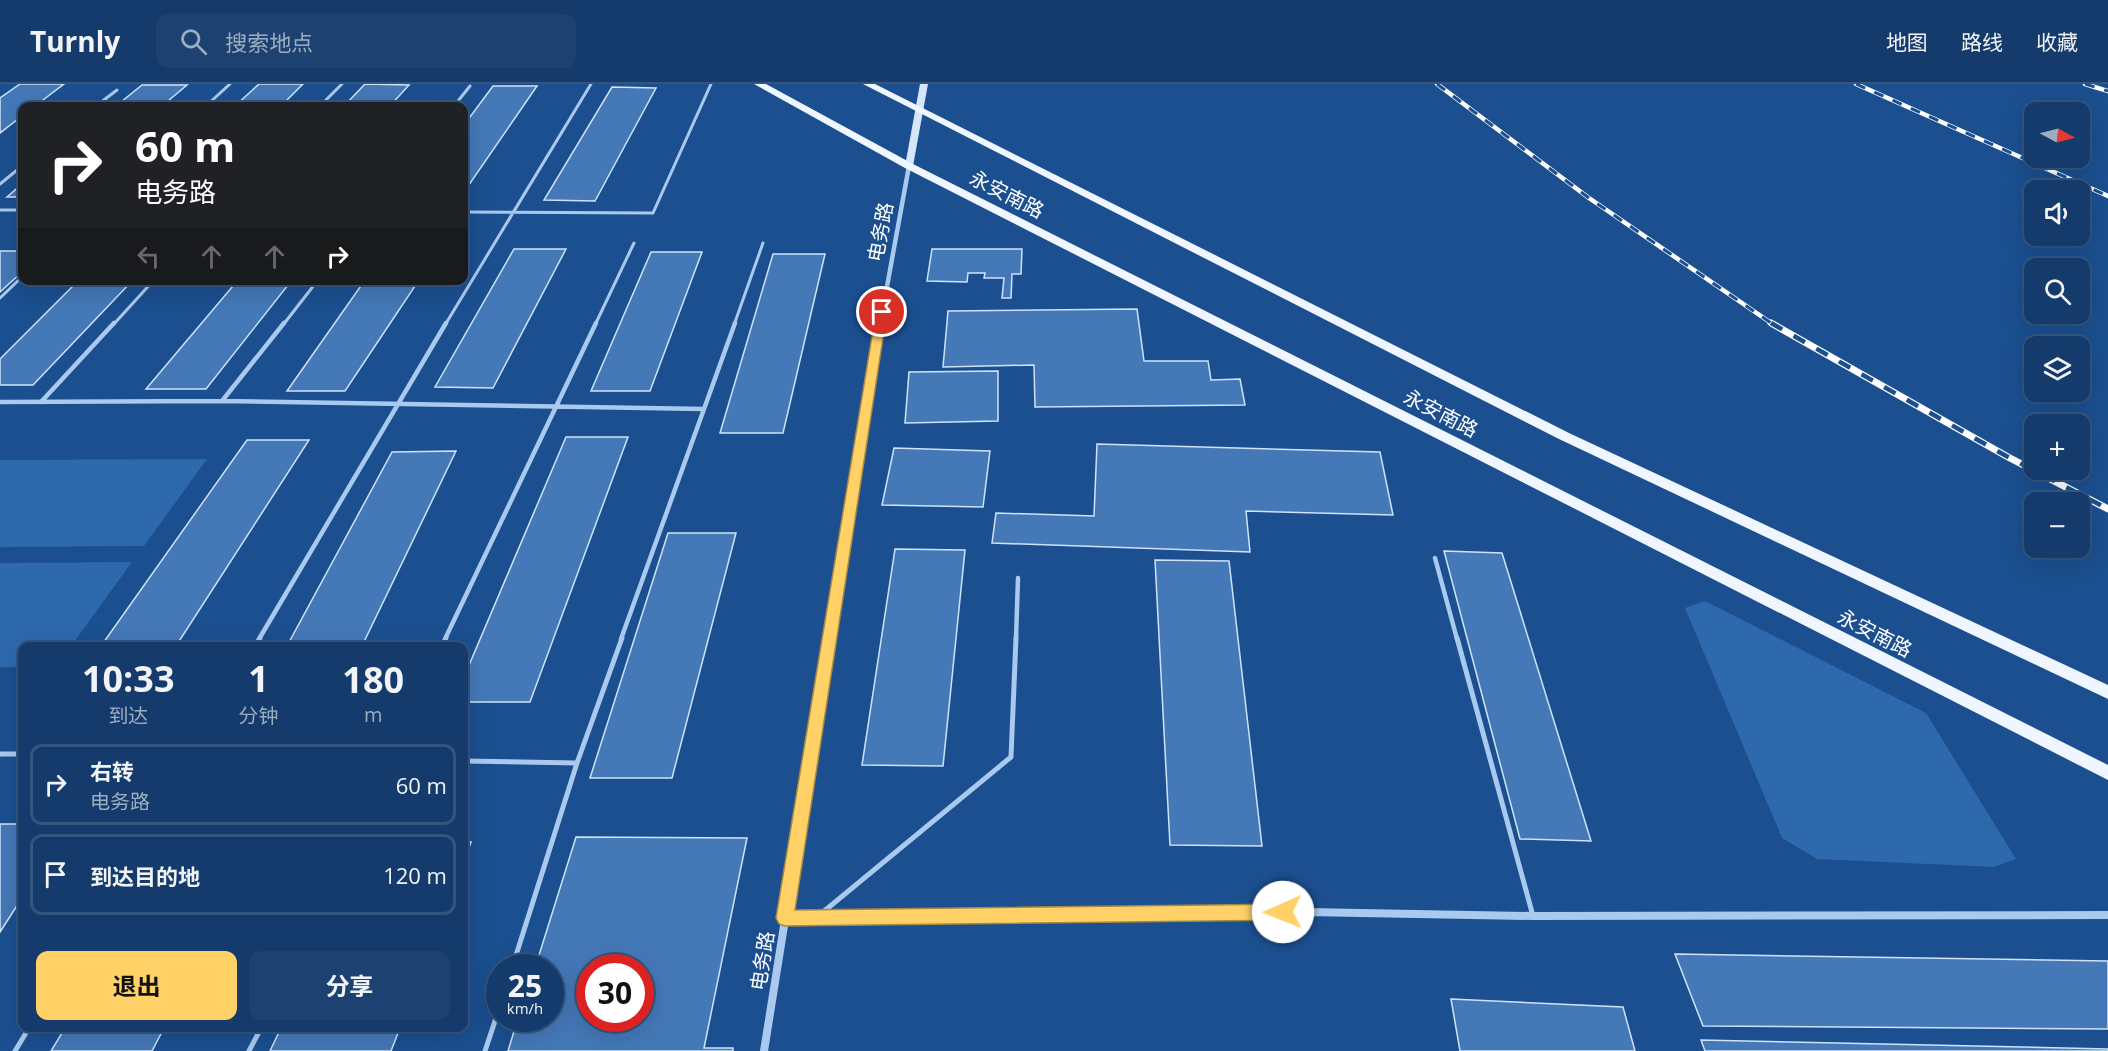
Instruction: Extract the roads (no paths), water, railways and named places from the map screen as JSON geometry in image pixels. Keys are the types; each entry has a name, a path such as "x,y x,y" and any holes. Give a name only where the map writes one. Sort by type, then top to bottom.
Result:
{"main road":[{"name":"永安南路","path":"759,84 909,166 2108,773"},
{"name":"永安南路","path":"868,84 1564,436 2108,692"}],"street":[{"path":"909,166 924,84"},
{"name":"电务路","path":"765,1051 882,312 909,166"},
{"path":"785,918 1306,912 1533,916 2108,915"}],"lane":[{"path":"210,102 230,84"},
{"path":"324,102 342,84"},
{"path":"257,642 511,213 591,84"},
{"path":"468,212 653,213 711,84"},
{"path":"457,102 470,86"},
{"path":"101,102 117,90"},
{"path":"0,184 18,169"},
{"path":"0,210 18,210"},
{"path":"444,642 634,243"},
{"path":"517,954 578,763 763,243"},
{"path":"0,298 18,281"},
{"path":"41,402 149,285"},
{"path":"222,401 314,285"},
{"path":"0,402 222,401 704,409"},
{"path":"1435,558 1533,916"},
{"path":"815,918 1011,757 1018,578"},
{"path":"0,754 18,754"},
{"path":"468,761 578,763"},
{"path":"15,1051 27,1032"},
{"path":"249,1051 259,1032"},
{"path":"485,1051 491,1032"}],"railway":[{"path":"1437,84 1589,198 1771,323"},
{"path":"1856,84 2108,196"},
{"path":"2085,84 2108,91"},
{"path":"1771,323 2008,457 2108,509"}]}
